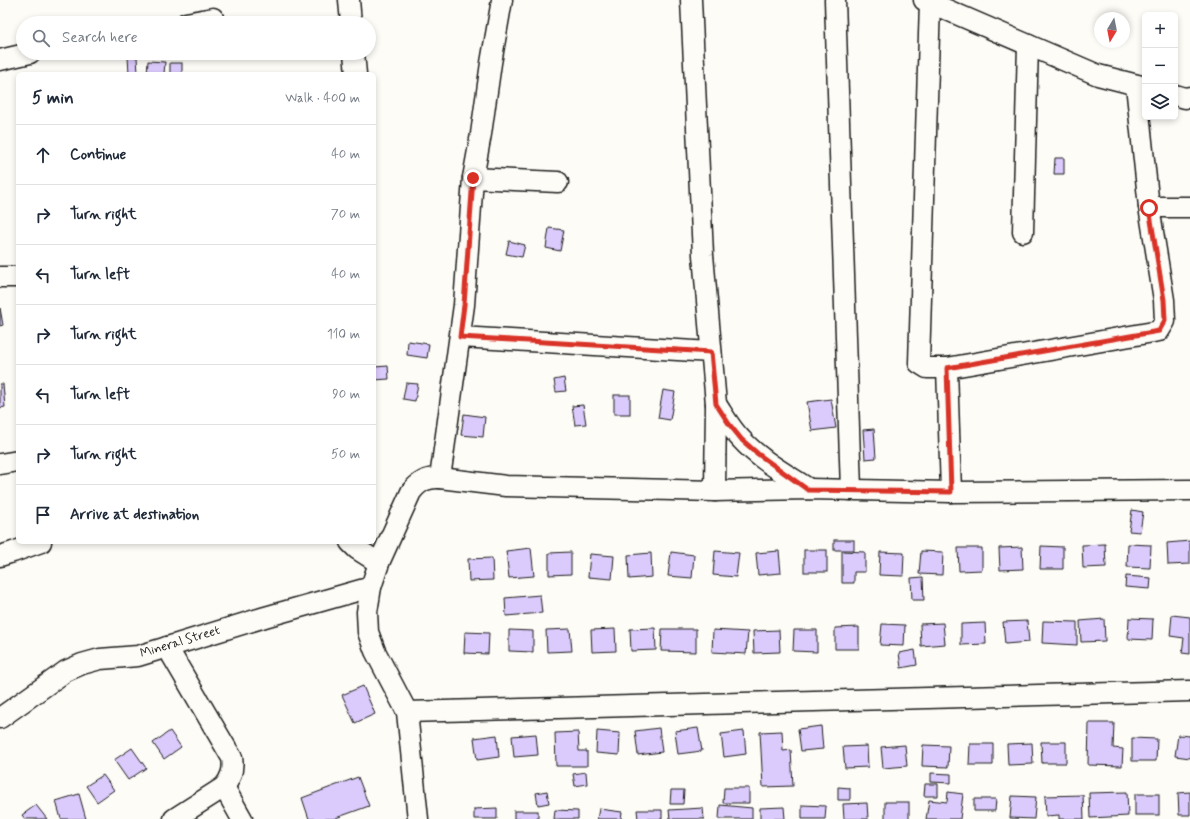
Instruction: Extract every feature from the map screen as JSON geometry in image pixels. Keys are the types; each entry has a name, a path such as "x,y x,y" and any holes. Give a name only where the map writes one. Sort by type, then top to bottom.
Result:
{"street":[{"path":"349,0 350,16"},
{"path":"440,478 464,305 473,178 502,0"},
{"path":"691,0 703,255 716,404 715,491"},
{"path":"835,0 851,490"},
{"path":"927,1 1028,45 1098,75 1140,86 1149,208 1164,300 1165,320 1159,331 947,368 927,368 919,363 927,1"},
{"path":"1023,232 1028,45"},
{"path":"0,60 16,56"},
{"path":"355,60 356,72"},
{"path":"1178,96 1185,98 1190,97"},
{"path":"473,178 558,182"},
{"path":"1149,208 1190,207"},
{"path":"0,277 16,277"},
{"path":"460,337 711,352"},
{"path":"947,368 951,492"},
{"path":"716,404 742,440 758,454 808,490"},
{"path":"0,464 16,461"},
{"path":"418,819 407,712 375,651 368,632 367,612 371,588 379,563 411,492 416,486 427,479 440,478 506,486 715,491 851,490 951,492 1190,490"},
{"path":"0,556 36,544"},
{"path":"352,544 357,549 379,563"},
{"name":"Mineral Street","path":"0,718 66,671 82,664 100,659 138,656 265,617 371,588"},
{"path":"167,647 232,758 233,769 232,776 224,787 174,819"},
{"path":"407,712 1190,691"},
{"path":"224,787 242,819"}],"building":[{"path":"128,60 137,60 138,72 129,72"},
{"path":"148,61 165,62 164,72 147,72"},
{"path":"170,63 182,63 182,72 170,72"},
{"path":"1055,158 1064,158 1064,174 1054,174"},
{"path":"549,228 564,230 560,251 546,248"},
{"path":"509,241 525,245 522,257 506,254"},
{"path":"0,308 3,325 0,326"},
{"path":"408,341 429,344 427,358 407,355"},
{"path":"388,366 389,379 376,380 376,367"},
{"path":"564,378 566,391 556,392 554,380"},
{"path":"406,383 418,384 415,401 403,399"},
{"path":"0,384 3,384 5,407 0,408"},
{"path":"663,390 675,392 670,420 658,418"},
{"path":"614,395 630,395 630,414 614,414"},
{"path":"831,399 836,428 812,431 807,402"},
{"path":"583,405 586,424 575,425 572,406"},
{"path":"464,414 485,417 483,437 461,435"},
{"path":"874,429 876,458 865,459 863,430"},
{"path":"1132,510 1143,512 1140,532 1129,531"},
{"path":"834,540 854,540 854,550 834,550"},
{"path":"1190,541 1190,564 1168,565 1167,543"},
{"path":"1105,544 1106,567 1083,568 1082,545"},
{"path":"1128,544 1151,545 1150,568 1127,567"},
{"path":"1041,546 1063,547 1063,569 1040,569"},
{"path":"1022,547 1023,569 1000,570 999,548"},
{"path":"531,548 534,576 509,578 506,551"},
{"path":"958,548 982,548 982,570 959,571"},
{"path":"804,550 827,550 827,572 804,572"},
{"path":"715,551 739,553 736,577 713,575"},
{"path":"779,551 781,573 758,575 756,553"},
{"path":"842,551 865,552 865,572 854,572 854,583 842,583"},
{"path":"921,551 943,552 942,575 919,574"},
{"path":"571,552 571,574 549,575 549,553"},
{"path":"671,552 694,555 692,578 668,576"},
{"path":"880,552 904,553 903,576 879,575"},
{"path":"651,553 652,577 629,579 628,555"},
{"path":"590,554 614,556 612,579 588,577"},
{"path":"492,558 493,580 469,581 468,559"},
{"path":"1126,576 1151,578 1150,589 1125,587"},
{"path":"923,577 924,600 912,600 911,578"},
{"path":"540,595 542,613 506,616 505,598"},
{"path":"1172,615 1190,617 1190,654 1182,653 1184,638 1170,636"},
{"path":"1129,618 1153,619 1152,640 1128,639"},
{"path":"1104,619 1105,641 1081,642 1080,621"},
{"path":"1027,621 1029,642 1005,644 1003,622"},
{"path":"1043,621 1077,622 1077,645 1042,643"},
{"path":"943,623 945,644 921,646 920,624"},
{"path":"985,623 986,644 961,645 961,624"},
{"path":"882,624 905,625 904,646 880,645"},
{"path":"859,627 859,649 835,649 835,628"},
{"path":"655,628 656,650 631,651 630,629"},
{"path":"570,629 572,651 547,652 546,630"},
{"path":"615,629 616,651 592,652 591,630"},
{"path":"662,629 696,629 696,652 661,651"},
{"path":"509,630 533,631 533,652 509,651"},
{"path":"713,630 748,632 746,654 712,652"},
{"path":"779,630 780,652 754,653 753,631"},
{"path":"794,630 817,630 817,652 793,651"},
{"path":"465,632 489,633 488,654 464,653"},
{"path":"915,650 917,665 901,668 899,653"},
{"path":"363,686 375,714 355,723 342,695"},
{"path":"1089,723 1114,723 1113,748 1123,749 1122,766 1088,765"},
{"path":"821,726 823,749 801,751 798,729"},
{"path":"659,728 662,752 638,755 635,731"},
{"path":"698,728 702,751 678,754 675,731"},
{"path":"170,731 181,747 164,759 153,743"},
{"path":"597,731 620,733 619,755 596,753"},
{"path":"744,731 746,754 724,757 721,734"},
{"path":"782,731 783,751 791,750 793,786 763,787 760,732"},
{"path":"578,732 579,751 587,751 587,766 556,766 555,733"},
{"path":"536,734 538,755 514,757 512,736"},
{"path":"497,735 499,757 477,760 474,738"},
{"path":"1178,735 1190,736 1190,758 1175,756"},
{"path":"1132,738 1157,739 1156,761 1132,761"},
{"path":"1041,742 1066,742 1066,763 1042,763"},
{"path":"1032,743 1033,764 1008,765 1007,744"},
{"path":"970,744 993,744 993,765 969,765"},
{"path":"905,745 907,766 883,768 881,747"},
{"path":"923,745 949,746 948,767 922,766"},
{"path":"867,746 868,767 845,768 843,747"},
{"path":"132,748 146,768 128,780 114,760"},
{"path":"586,772 587,784 575,786 573,774"},
{"path":"931,773 951,774 951,783 931,782"},
{"path":"103,775 114,790 97,802 86,786"},
{"path":"358,777 369,806 333,819 309,819 302,798"},
{"path":"925,784 938,784 938,796 924,796"},
{"path":"838,787 850,788 850,800 838,800"},
{"path":"724,788 749,788 749,803 723,803"},
{"path":"671,790 684,790 683,804 670,804"},
{"path":"547,791 549,803 538,805 536,793"},
{"path":"948,792 963,794 960,819 926,819 929,800 947,802"},
{"path":"1127,792 1128,816 1090,818 1089,793"},
{"path":"1190,792 1190,815 1179,815 1178,793"},
{"path":"79,794 86,819 61,819 56,801"},
{"path":"1135,794 1159,794 1159,815 1135,815"},
{"path":"1083,795 1084,819 1059,819 1059,815 1046,816 1045,796"},
{"path":"1012,796 1036,797 1034,819 1010,818"},
{"path":"974,799 996,799 995,811 974,811"},
{"path":"885,802 909,802 909,819 885,819"},
{"path":"867,803 868,819 844,819 843,804"},
{"path":"36,805 47,819 25,819 22,815"},
{"path":"720,805 752,808 752,819 719,819"},
{"path":"802,805 826,806 825,819 802,819"},
{"path":"784,807 785,819 760,819 760,808"},
{"path":"497,808 497,819 474,819 474,809"},
{"path":"703,808 704,819 670,819 669,810"},
{"path":"599,809 622,812 621,819 597,819"},
{"path":"555,810 578,811 578,819 554,819"},
{"path":"637,810 662,810 662,819 638,819"},
{"path":"514,811 538,811 538,819 514,819"}],"route":[{"path":"473,178 464,305 460,337 711,352 716,404 729,424 742,440 758,454 808,490 951,492 947,368 1159,331 1165,320 1164,300 1149,208"}]}
